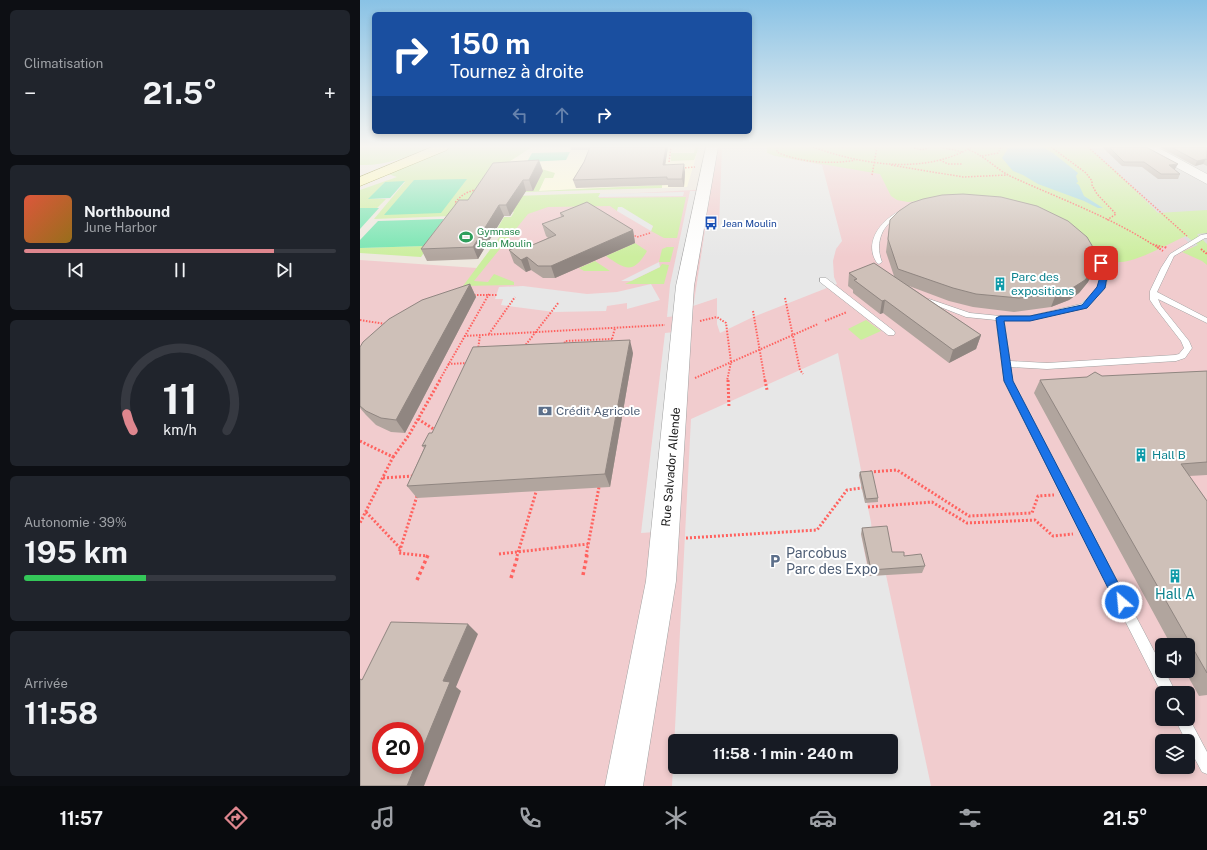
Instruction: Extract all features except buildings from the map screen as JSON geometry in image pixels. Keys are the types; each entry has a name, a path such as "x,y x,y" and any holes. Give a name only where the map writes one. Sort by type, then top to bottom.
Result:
{"street":[{"name":"Rue Salvador Allende","path":"624,786 661,581 686,280 705,184"}],"lane":[{"path":"879,262 877,258 876,242 878,231 886,221 896,214 912,209"},
{"path":"1005,364 1047,366 1176,358 1182,356 1188,348 1187,340 1163,314 1154,300 1153,294 1166,264 1173,254 1196,244 1203,236 1207,236"},
{"path":"929,300 941,306 970,315 1000,318 1030,318 1084,306 1101,288 1104,277 1101,263 1080,239"},
{"path":"823,280 891,333"},
{"path":"1153,294 1207,321"},
{"path":"1000,318 1008,381 1165,686"},
{"path":"1186,726 1207,767"}],"path":[{"path":"1027,184 1130,230 1163,251"},
{"path":"1092,184 1097,194 1116,214 1107,220"},
{"path":"1129,184 1156,211 1207,254"},
{"path":"459,210 455,206 459,198 473,190 476,191 473,197"},
{"path":"625,230 637,237 650,233"},
{"path":"1152,244 1180,250"},
{"path":"466,296 488,294 497,295"},
{"path":"360,523 393,457 417,419 488,294"},
{"path":"488,334 515,297"},
{"path":"785,298 800,370 803,374"},
{"path":"520,353 559,302"},
{"path":"825,321 857,307"},
{"path":"754,311 758,349 767,390"},
{"path":"464,336 693,324 711,317 724,319 726,323 730,362 726,384 729,408"},
{"path":"360,320 392,325"},
{"path":"678,386 758,349 818,324"},
{"path":"611,343 615,328"},
{"path":"477,356 480,335"},
{"path":"562,352 565,341 612,339"},
{"path":"448,364 476,362"},
{"path":"417,419 436,431"},
{"path":"360,441 393,457"},
{"path":"866,472 896,470 969,516 1032,513 1038,496 1066,494"},
{"path":"382,478 417,476"},
{"path":"583,575 599,487"},
{"path":"685,538 817,530 847,490 862,488"},
{"path":"418,580 428,556 399,553 419,490"},
{"path":"511,578 536,492"},
{"path":"868,507 932,502 968,524 1035,520 1053,536 1086,534"},
{"path":"366,512 401,549"},
{"path":"499,554 588,544"}],"shaded area":[{"path":"528,184 688,184 687,187 662,188 662,185 539,191"},
{"path":"711,184 1084,184 1176,230 1207,261 1207,786 360,786 360,260 477,268 528,199 711,189"},
{"path":"721,184 827,184 842,241 836,249 833,261 834,277 837,284 753,317 720,333 717,324 717,298 693,306 705,230 719,225"},
{"path":"1074,184 1207,184 1207,261"},
{"path":"690,191 699,191 677,316 667,317 670,285"},
{"path":"684,192 683,196 598,197 600,194"},
{"path":"618,207 622,207 653,226 651,231 617,211"},
{"path":"659,262 660,267 631,281 621,281"},
{"path":"651,284 660,300 627,309 627,303 607,306 606,311 554,312 501,305 503,299 495,299 499,287 523,286 587,294 617,292"},
{"path":"675,332 655,532 641,533 665,333"},
{"name":"Parcobus Parc des Expo","path":"838,353 862,475 859,476 871,522 872,533 861,534 869,576 886,575 931,786 672,786 673,774 898,774 898,734 675,734 691,419"}],"green space":[{"path":"378,184 383,184 369,199 386,199 377,208 360,208 360,190"},
{"path":"383,184 403,184 390,198 368,199"},
{"path":"404,184 503,184 515,196 600,193 599,198 686,197 677,238 664,238 651,231 653,226 619,207 617,211 610,206 548,207 528,214 474,281 488,282 494,274 514,282 514,285 463,286 501,235 493,236 504,217 511,217 514,212 374,219"},
{"path":"411,184 463,184 441,213 384,215"},
{"path":"531,184 542,184 539,191 662,185 662,188 524,192"},
{"path":"885,184 1129,184 1158,213 1207,210 1207,233 1197,234 1207,244 1207,265 1202,261 1182,252 1198,245 1186,236 1148,254 1127,261 1117,262 1107,260 1090,245 937,199 908,202 897,200 891,196"},
{"path":"360,208 379,208 360,229"},
{"path":"444,219 425,246 360,248 360,240 378,221"},
{"path":"635,243 647,251 642,259 633,267 618,264 606,256"},
{"path":"430,244 421,257 360,253 360,248 425,246"},
{"path":"674,247 670,262 659,262 662,249"},
{"path":"595,261 610,271 584,271 579,268"},
{"path":"662,264 669,265 664,284 625,284 660,267"},
{"path":"866,320 881,331 861,340 848,329"}],"water":[{"path":"1038,184 1077,184 1084,196 1103,208 1098,208 1084,201"}],"place":[{"name":"Jean Moulin","path":"711,223"},
{"name":"Gymnase Jean Moulin","path":"466,237"},
{"name":"Parc des expositions","path":"1000,284"},
{"name":"Crédit Agricole","path":"545,411"},
{"name":"Hall B","path":"1141,455"},
{"name":"Parcobus Parc des Expo","path":"775,561"},
{"name":"Hall A","path":"1175,576"}],"route":[{"path":"1101,263 1104,277 1101,288 1084,306 1030,318 1000,318 1008,381 1122,602"}]}
